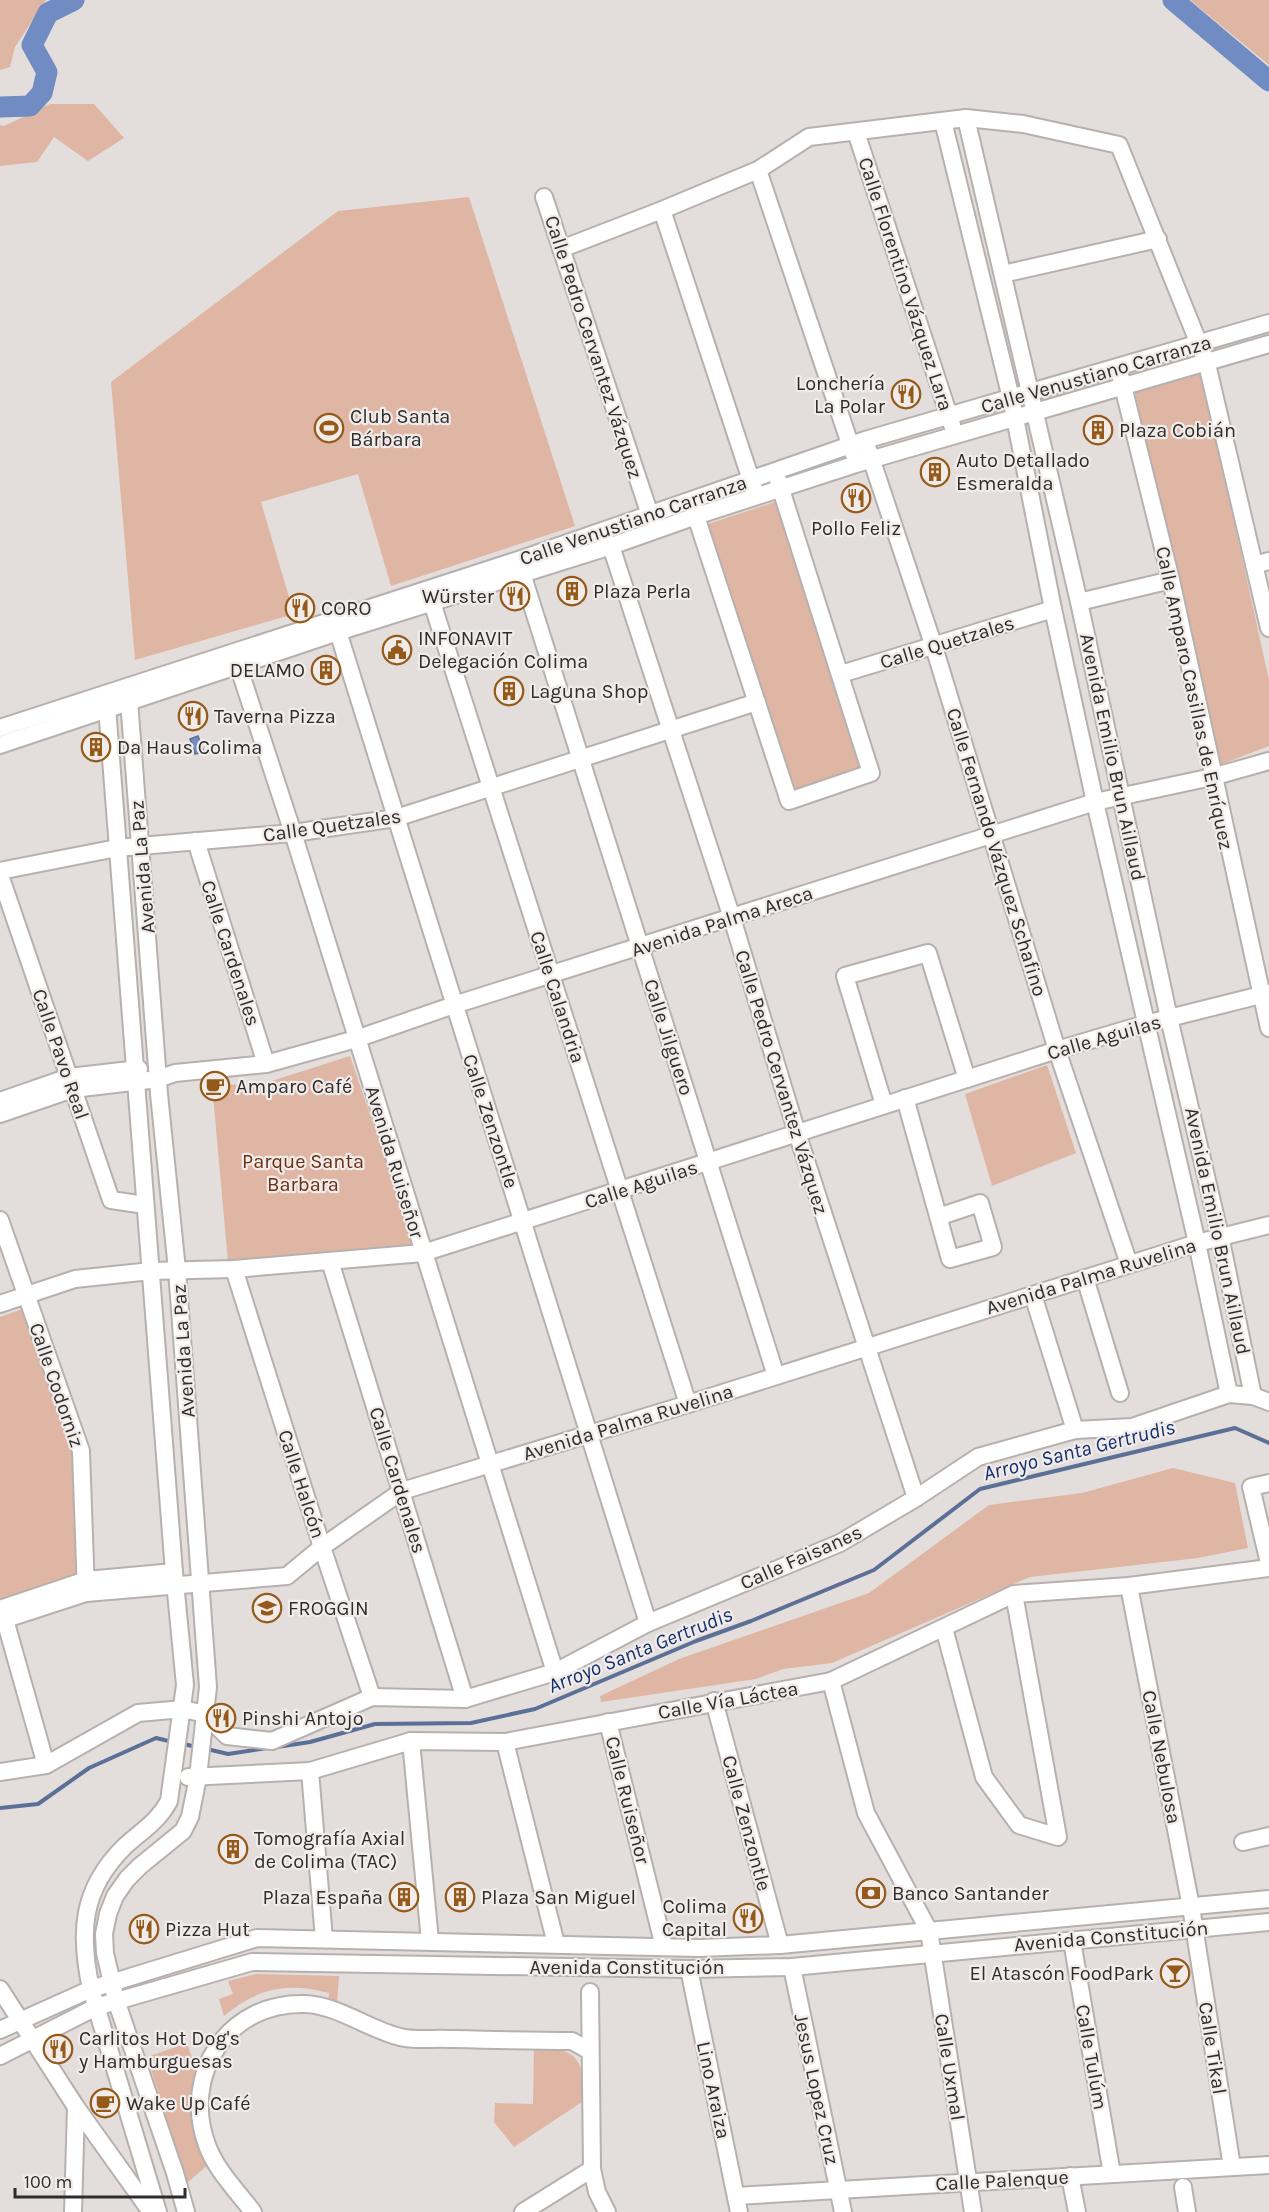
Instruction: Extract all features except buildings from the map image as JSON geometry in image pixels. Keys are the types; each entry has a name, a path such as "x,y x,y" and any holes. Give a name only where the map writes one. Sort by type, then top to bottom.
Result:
{"street":[{"path":"561,249 758,170 808,137 966,118 1023,124 1119,145 1207,364 1262,563 1269,628"},
{"name":"Avenida Emilio Brun Aillaud","path":"966,118 1079,602 1169,1018 1261,1399"},
{"name":"Avenida Emilio Brun Aillaud","path":"943,121 1011,398 1053,609 1095,802 1197,1242 1229,1394"},
{"name":"Calle Florentino Vázquez Lara","path":"856,132 955,436"},
{"name":"Calle Fernando Vázquez Schafino","path":"758,170 934,647 1057,1050 1129,1264"},
{"name":"Calle Pedro Cervantez Vázquez","path":"544,197 653,523"},
{"path":"662,210 756,496"},
{"path":"1003,274 1158,239"},
{"name":"Calle Venustiano Carranza","path":"0,745 128,694 336,626 520,567 610,546 653,523 693,508 751,479 858,443 1269,323"},
{"name":"Calle Venustiano Carranza","path":"693,508 781,489 864,462 1207,364 1269,344"},
{"name":"Calle Amparo Casillas de Enríquez","path":"1119,368 1171,580 1212,777 1265,994 1269,1028"},
{"path":"693,508 789,801 871,773 775,471"},
{"name":"Calle Venustiano Carranza","path":"520,567 599,532 653,523"},
{"name":"Calle Pedro Cervantez Vázquez","path":"599,532 610,546 671,730 732,918 797,1132 916,1498"},
{"name":"Calle Jilguero","path":"520,567 776,1376"},
{"path":"1079,602 1171,580"},
{"name":"Calle Calandria","path":"430,596 688,1404"},
{"name":"Calle Quetzales","path":"841,674 1053,609"},
{"name":"Calle Zenzontle","path":"336,626 648,1623"},
{"name":"Avenida Ruiseñor","path":"236,659 293,833 555,1672"},
{"name":"Avenida La Paz","path":"128,694 158,1074 177,1270 208,1687 192,1810 183,1831 127,1879 115,1896 104,1934 105,1953 116,2000 186,2212"},
{"name":"Calle Venustiano Carranza","path":"0,728 106,702"},
{"name":"Avenida La Paz","path":"106,702 185,1685 169,1801 163,1813 154,1823 123,1848 94,1887 85,1915 83,1934 85,1962 91,1989 158,2212"},
{"name":"Calle Quetzales","path":"0,873 117,848 293,833 396,818 757,702"},
{"name":"Avenida Palma Areca","path":"0,1101 71,1083 266,1064 356,1039 454,1005 1095,802 1212,777 1269,761"},
{"name":"Calle Cardenales","path":"196,842 266,1064"},
{"name":"Calle Pavo Real","path":"0,873 111,1200 145,1205"},
{"path":"884,1105 846,976 928,953 967,1079"},
{"name":"Calle Aguilas","path":"0,1304 75,1279 151,1271 234,1269 423,1253 1057,1050 1145,1024 1265,994"},
{"name":"Avenida Palma Areca","path":"0,1114 71,1083"},
{"path":"905,1098 938,1217"},
{"name":"Calle Codorniz","path":"0,1220 81,1451 86,1586"},
{"name":"Avenida Palma Ruvelina","path":"2,1614 86,1586 175,1578 200,1583 287,1576 322,1547 402,1491 688,1404 1197,1242 1269,1225"},
{"name":"Calle Cardenales","path":"330,1261 465,1699"},
{"name":"Calle Halcón","path":"234,1269 372,1697"},
{"path":"1085,1278 1120,1393"},
{"path":"1033,1295 1075,1430"},
{"name":"Calle Faisanes","path":"205,1714 226,1736 272,1741 372,1697 465,1699 555,1672 648,1623 840,1544 916,1498 978,1456 1075,1430 1132,1427 1229,1394 1261,1399"},
{"path":"1269,1483 1251,1487 1269,1563"},
{"name":"Calle Vía Láctea","path":"174,1777 310,1771 411,1741 505,1742 714,1701 831,1681 1014,1594 1129,1586 1269,1568"},
{"name":"Calle Nebulosa","path":"1129,1586 1194,1929"},
{"path":"944,1628 984,1777 1018,1825 1058,1837 1014,1594"},
{"path":"2,1614 46,1765"},
{"name":"Calle Uxmal","path":"831,1681 866,1813 929,1930 973,2212"},
{"name":"Calle Zenzontle","path":"714,1701 780,1945"},
{"path":"0,1772 46,1765 138,1713 183,1709 205,1714"},
{"name":"Calle Ruiseñor","path":"608,1722 664,1947"},
{"path":"411,1741 430,1941"},
{"path":"505,1742 556,1944"},
{"path":"310,1771 324,1939"},
{"path":"1243,1842 1269,1836"},
{"name":"Avenida Constitución","path":"0,2030 91,1989 257,1938 664,1947 780,1945 1269,1899"},
{"name":"Avenida Constitución","path":"0,2056 96,2007 252,1962 689,1969 792,1967 1269,1922"},
{"name":"Calle Tikal","path":"1194,1929 1232,2167"},
{"path":"301,1938 302,1964"},
{"name":"Calle Tulúm","path":"1072,1941 1112,2174"},
{"name":"Jesus Lopez Cruz","path":"792,1967 843,2212"},
{"name":"Lino Araiza","path":"689,1969 737,2204"},
{"path":"0,1989 76,2107 151,2212"},
{"path":"590,1992 592,2169 597,2192 607,2212"},
{"path":"253,2212 213,2160 201,2122 200,2101 206,2064 214,2050 231,2031 256,2014 305,2004 324,2007 401,2038 572,2041 590,2051"},
{"path":"73,2212 76,2107"},
{"name":"Calle Palenque","path":"737,2204 838,2190 1269,2165"},
{"path":"523,2212 592,2169"},
{"path":"148,2180 175,2173"},
{"path":"1070,2176 1077,2212"},
{"path":"1183,2187 1187,2212"}],"green space":[{"path":"0,0 46,0 15,47 10,67 0,70"},
{"path":"1190,0 1269,0 1269,65"},
{"path":"50,104 94,104 124,138 88,161 54,137 37,162 0,166 0,125 4,126"},
{"name":"Club Santa Bárbara","path":"469,197 575,526 391,586 358,474 261,502 294,614 135,660 111,382 338,211"},
{"path":"1201,372 1269,680 1269,746 1217,766 1135,393"},
{"path":"778,501 865,770 792,793 705,525"},
{"name":"Parque Santa Barbara","path":"350,1056 415,1247 228,1262 212,1084 259,1085"},
{"path":"1047,1065 1076,1153 992,1186 965,1094"},
{"path":"25,1308 72,1448 77,1578 0,1604 0,1317"},
{"path":"1173,1468 1235,1483 1248,1548 1198,1558 1030,1577 832,1663 783,1669 756,1679 601,1702 600,1696 679,1659 869,1593 989,1505 1082,1493"},
{"path":"256,1974 339,1976 337,2005 328,2002 329,1993 286,1988 248,1999 224,2016 219,1999 233,1994 228,1981"},
{"path":"187,2043 197,2073 192,2092 209,2164 187,2183 147,2057"},
{"path":"534,2047 561,2050 575,2058 582,2074 585,2100 514,2147 494,2122 495,2103 533,2104"}],"water":[{"path":"198,736 204,752 195,754 190,739"}],"waterway":[{"path":"0,107 30,106 42,93 47,72 32,45 48,13 74,0"},
{"path":"1173,0 1269,81"},
{"name":"Arroyo Santa Gertrudis","path":"277,1747 310,1742 375,1724 471,1723 535,1709 696,1641 751,1621 874,1570 980,1489 1235,1428 1269,1443"},
{"name":"Arroyo Santa Gertrudis","path":"0,1808 38,1804 89,1768 156,1738 173,1742"},
{"name":"Arroyo Santa Gertrudis","path":"180,1743 196,1747"},
{"name":"Arroyo Santa Gertrudis","path":"207,1749 228,1754 267,1748"}],"place":[{"name":"Lonchería La Polar","path":"906,394"},
{"name":"Club Santa Bárbara","path":"329,428"},
{"name":"Plaza Cobián","path":"1098,430"},
{"name":"Auto Detallado Esmeralda","path":"935,472"},
{"name":"Pollo Feliz","path":"856,498"},
{"name":"Plaza Perla","path":"572,591"},
{"name":"Würster","path":"515,596"},
{"name":"CORO","path":"300,608"},
{"name":"INFONAVIT Delegación Colima","path":"397,650"},
{"name":"DELAMO","path":"326,670"},
{"name":"Laguna Shop","path":"509,691"},
{"name":"Taverna Pizza","path":"193,716"},
{"name":"Da Haus Colima","path":"96,747"},
{"name":"Amparo Café","path":"215,1086"},
{"name":"FROGGIN","path":"267,1608"},
{"name":"Pinshi Antojo","path":"221,1718"},
{"name":"Tomografía Axial de Colima (TAC)","path":"233,1849"},
{"name":"Banco Santander","path":"871,1893"},
{"name":"Plaza España","path":"404,1897"},
{"name":"Plaza San Miguel","path":"460,1897"},
{"name":"Colima Capital","path":"748,1918"},
{"name":"Pizza Hut","path":"144,1929"},
{"name":"El Atascón FoodPark","path":"1175,1973"},
{"name":"Carlitos Hot Dog's y Hamburguesas","path":"58,2049"},
{"name":"Wake Up Café","path":"105,2103"}]}
